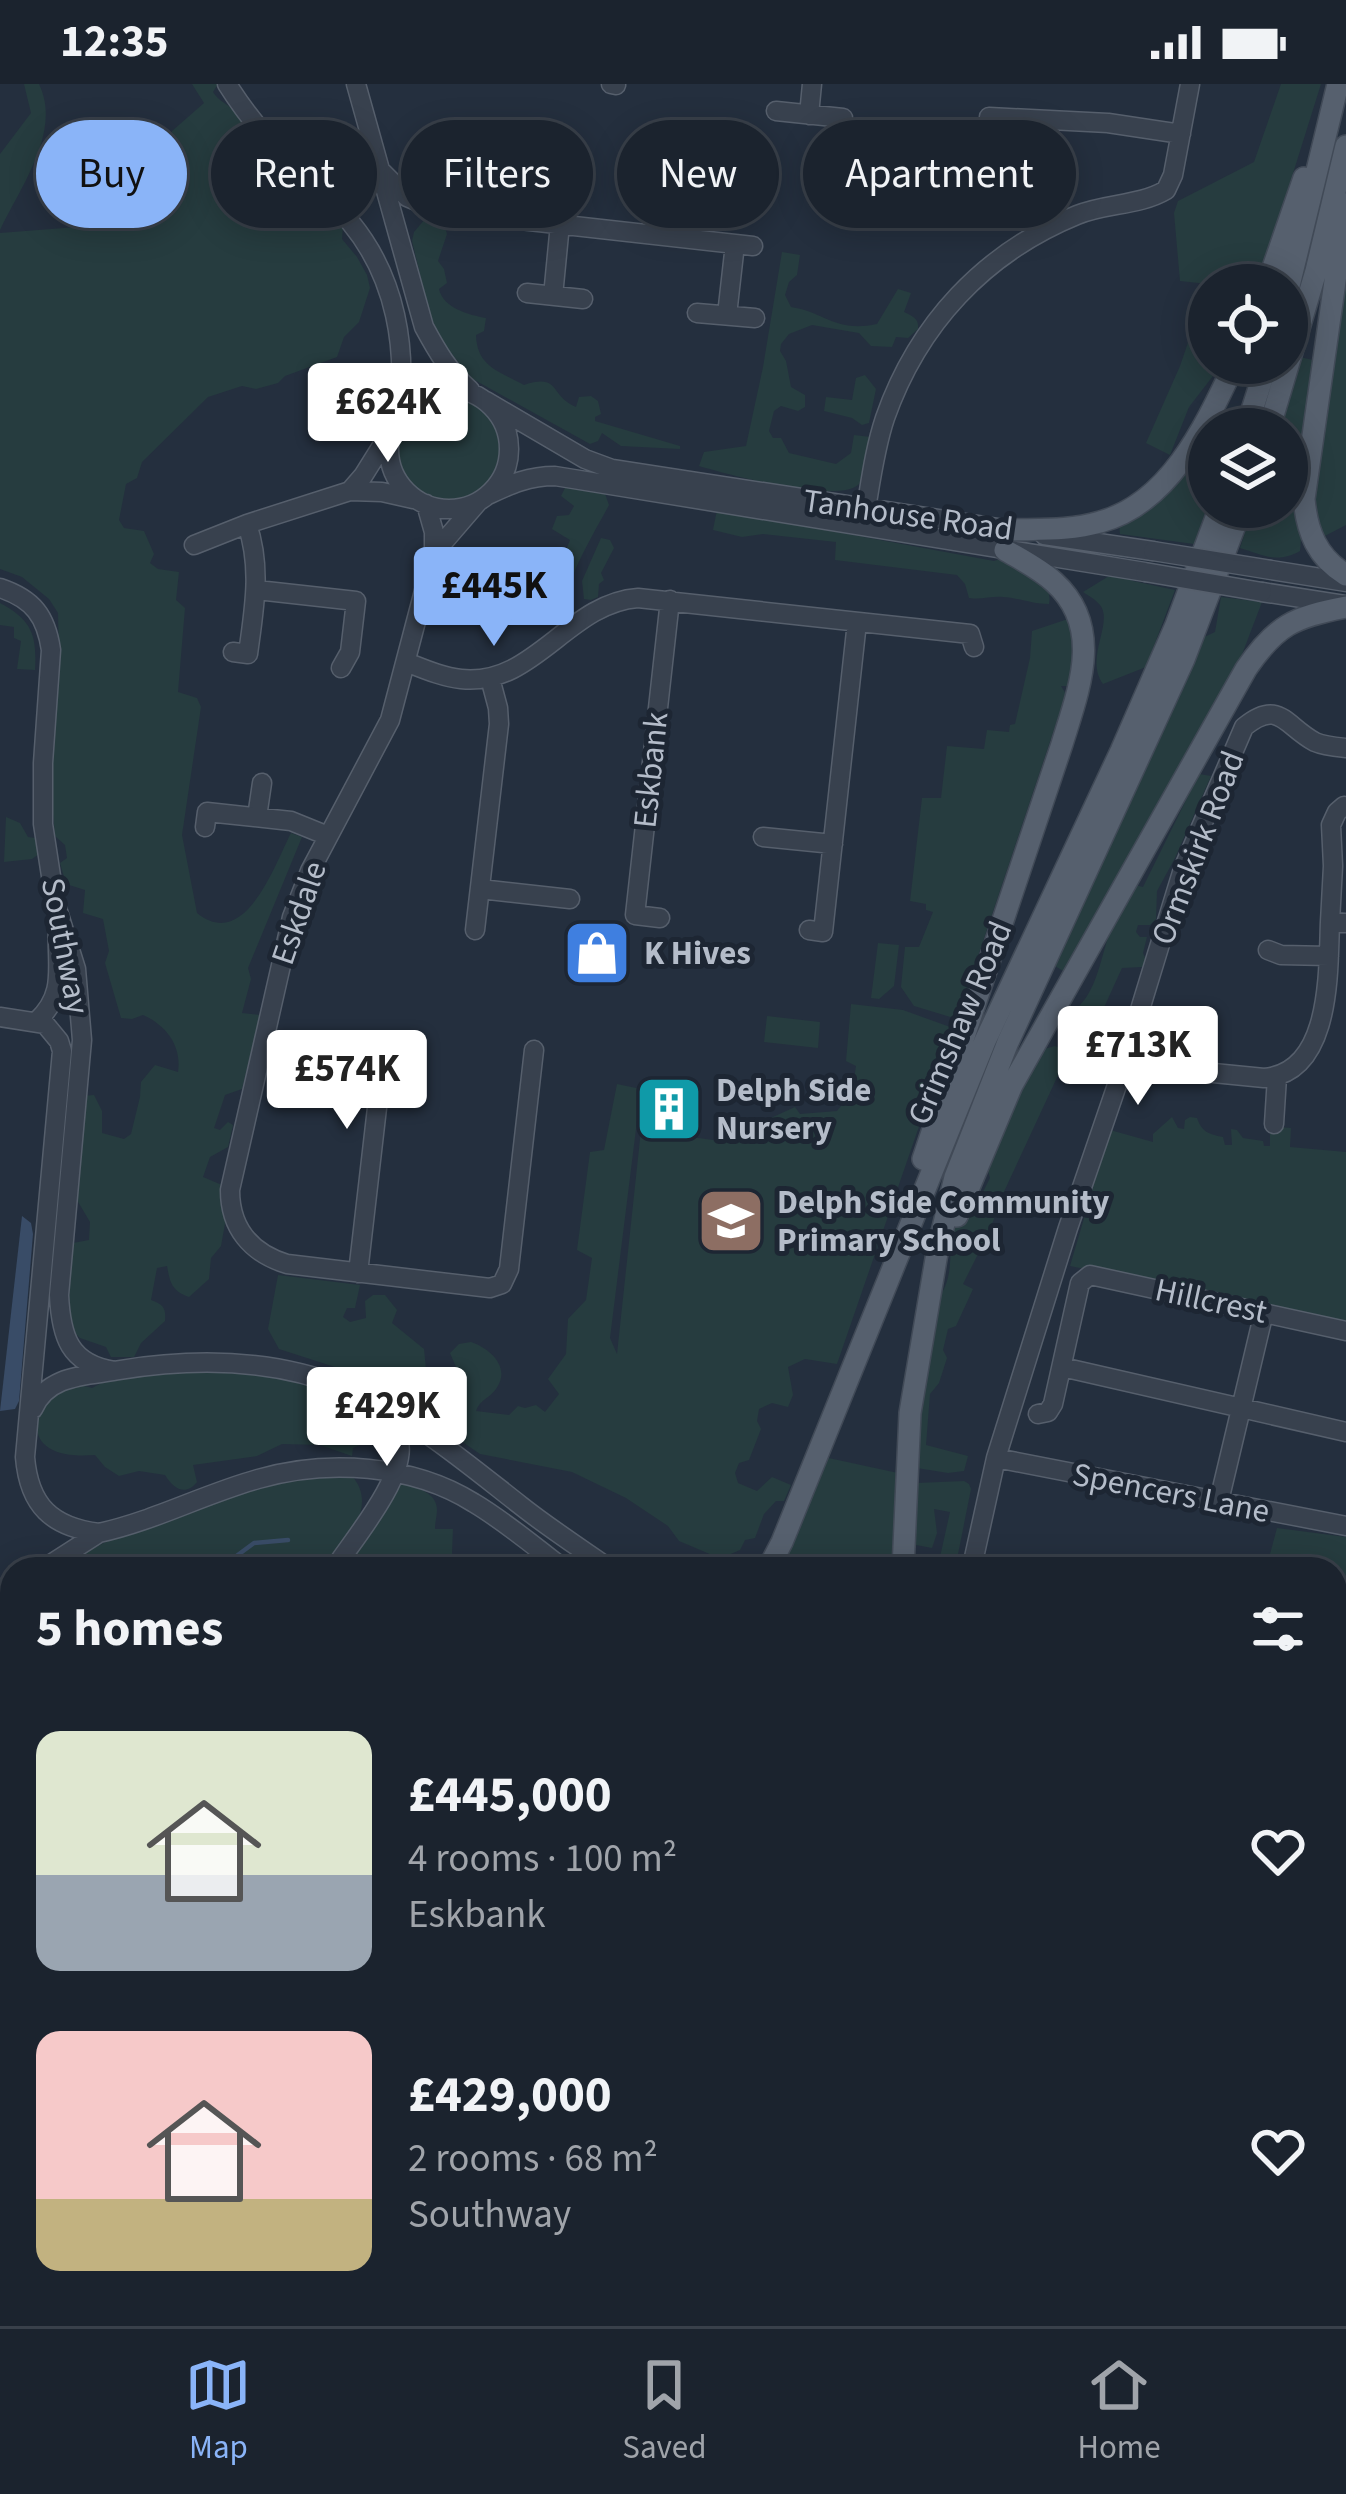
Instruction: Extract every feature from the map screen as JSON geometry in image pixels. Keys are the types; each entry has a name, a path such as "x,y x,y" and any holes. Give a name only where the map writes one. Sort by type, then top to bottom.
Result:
{"main road":[{"path":"1274,264 1336,84"},
{"path":"1294,264 1336,84"},
{"path":"1275,408 1316,271 1346,146"},
{"path":"1346,204 1304,499 1313,542 1346,579"},
{"path":"1006,540 1100,522 1147,499 1167,480 1224,384"},
{"name":"Grimshaw Road","path":"774,1557 985,1041 1121,751 1212,528"},
{"name":"Grimshaw Road","path":"904,1557 910,1413 945,1211 1008,1042 1184,659 1234,528"},
{"path":"856,1359 1082,680 1084,637 1071,601 1006,540"},
{"path":"929,1298 961,1205 1012,1085 1246,669 1264,642 1283,626 1346,606"}],"street":[{"path":"227,84 278,151 352,224 379,268 397,322 400,349 401,399 390,441 393,469 399,482 423,503"},
{"name":"Tanhouse Road","path":"356,84 431,339 454,376 481,398 585,459 612,469 866,509 1145,572 1346,606"},
{"path":"809,115 812,84"},
{"path":"866,509 875,457 896,392 914,356 957,294 999,260 1074,216 1146,200 1166,190 1190,84"},
{"path":"776,111 842,118"},
{"path":"989,117 1108,123 1180,134"},
{"path":"381,171 401,191"},
{"path":"593,227 744,245 727,315"},
{"path":"403,249 410,228"},
{"path":"553,296 560,228"},
{"path":"684,237 685,228"},
{"path":"527,293 583,298"},
{"path":"697,313 755,317"},
{"path":"194,545 350,491 382,492 458,508 483,498 505,470 508,440 496,412 481,398 439,390 416,400 350,491"},
{"name":"Tanhouse Road","path":"483,498 520,480 555,476 1006,540 1154,551 1346,579"},
{"name":"Eskdale","path":"434,553 483,498"},
{"name":"Eskdale","path":"423,503 434,532 434,553 395,704 300,895 285,942 233,1168 233,1217 244,1238 274,1260 490,1288 505,1280 534,1050"},
{"path":"233,652 248,654 256,590 256,554 247,524"},
{"name":"Southway","path":"0,588 31,602 43,615 51,650 42,794 45,837 59,918 76,969 82,1040 60,1317 65,1338 76,1354 98,1369 114,1371"},
{"path":"256,590 356,601 350,652 341,668"},
{"path":"406,662 448,677 490,679 518,668 582,618 626,598 970,634 974,646"},
{"name":"Eskbank","path":"660,918 635,915 670,600"},
{"path":"809,930 823,932 856,622"},
{"path":"475,930 499,724 490,679"},
{"name":"Ormskirk Road","path":"974,1557 996,1458 1183,869 1244,728 1257,716 1276,715 1315,742 1346,748"},
{"path":"257,817 262,783"},
{"path":"1125,1060 1162,1068 1277,1077 1303,1059 1324,1009 1328,956 1338,923 1331,825 1343,804"},
{"path":"205,827 207,812 291,821 328,836"},
{"path":"763,837 833,844"},
{"path":"480,889 570,899"},
{"path":"37,1021 51,1007 59,985 59,918"},
{"path":"1268,950 1281,955 1328,956"},
{"name":"Southway","path":"0,1017 37,1021 52,1030 59,1041 62,1064 26,1475 58,1535 52,1557"},
{"path":"358,1273 384,1047 391,1048"},
{"path":"1274,1124 1277,1077"},
{"name":"Hillcrest","path":"1038,1414 1052,1409 1080,1282 1090,1275 1346,1331"},
{"path":"1219,1502 1264,1312"},
{"path":"29,1419 47,1388 72,1377 143,1366 217,1363 277,1368 340,1386 402,1417 593,1557"},
{"path":"1062,1367 1346,1432"},
{"path":"342,1557 395,1474 400,1451 388,1418 373,1401"},
{"name":"Spencers Lane","path":"996,1458 1346,1526"},
{"path":"345,1468 358,1475 372,1511"},
{"path":"61,1557 99,1534 255,1479 345,1468 434,1484 473,1502 548,1557"},
{"path":"48,1514 76,1530 99,1534"}],"green space":[{"path":"24,84 39,84 46,120 36,120 36,158 0,230 0,154 31,113"},
{"path":"192,84 218,84 213,92 242,120 211,120 211,228 343,228 342,239 357,257 370,288 359,322 344,337 337,357 278,383 256,389 242,386 208,397 142,462 137,478 126,484 119,520 124,528 144,531 154,554 150,563 179,572 176,600 185,608 178,692 197,698 201,707 182,835 197,913 214,922 230,922 243,914 256,900 291,833 302,837 248,968 251,979 242,1013 260,1015 242,1089 225,1095 214,1128 220,1130 228,1122 233,1125 228,1147 210,1157 203,1177 222,1185 226,1218 221,1246 211,1258 209,1279 189,1297 173,1286 167,1266 157,1268 151,1300 163,1308 165,1321 141,1343 134,1357 111,1357 106,1347 80,1338 64,1322 65,1258 73,1243 89,1240 90,1222 74,1195 83,1096 94,1095 102,1111 102,1133 124,1139 131,1134 141,1082 155,1065 178,1072 179,1062 175,1045 159,1024 143,1015 121,1018 105,963 109,951 103,919 83,913 85,890 66,884 60,863 67,858 65,845 55,836 50,783 58,613 22,577 0,569 0,233 187,228 185,120 204,103"},
{"path":"1281,84 1321,84 1265,264 1188,264 1188,282 1180,281 1174,213 1178,201 1254,162"},
{"path":"445,228 438,261 447,283 439,289 441,296 465,313 486,318 484,331 476,335 485,361 524,385 550,384 576,407 579,397 591,396 598,401 601,414 595,421 680,449 621,446 602,433 590,444 471,378 432,324 412,241 414,232"},
{"path":"1346,243 1346,525 1319,539 1311,520"},
{"path":"782,252 800,255 797,275 785,295 791,307 840,324 877,324 898,289 911,293 904,312 915,319 918,329 908,338 896,337 892,347 871,346 859,333 812,325 789,334 781,344 791,387 805,395 805,407 798,411 781,406 774,411 769,431 773,438 781,438 789,453 836,464 851,453 854,435 871,437 862,479 848,490 782,486 699,466 704,452 746,446"},
{"path":"1188,343 1188,384 1207,384 1188,408 1170,455 1146,443"},
{"path":"1308,359 1317,361 1308,462 1308,408 1284,408 1291,384 1308,384"},
{"path":"865,375 876,389 869,423 862,425 824,411 826,397 852,400 856,378"},
{"path":"449,395 470,399 487,411 499,428 503,449 499,470 487,487 470,499 449,503 428,499 411,487 399,470 395,449 399,428 411,411 428,399"},
{"path":"1188,455 1188,528 1200,528 1194,544 1120,534 1119,524"},
{"path":"566,486 603,488 609,505 574,574 568,597 575,612 565,618 548,589 543,563 545,556 566,550 570,540 552,529 557,516 569,515 574,506 561,496"},
{"path":"717,510 994,561 1006,557 1042,582 1049,604 969,598 957,575 835,560 836,542 763,534 742,537 713,530"},
{"path":"1246,528 1302,528 1300,551 1284,557 1240,548"},
{"path":"601,538 610,540 614,548 601,573 604,580 598,597 584,599 582,581"},
{"path":"1114,573 1175,590 1146,667 1103,684 1096,663 1103,612 1083,592"},
{"path":"1221,597 1262,602 1238,665 1135,885 1143,887 1199,774 1211,776 1157,891 1156,919 1150,925 1138,925 1136,932 1147,937 1146,960 1142,967 1122,968 1091,1036 1085,1065 1065,1058 1067,1065 1060,1071 963,1284 973,1289 956,1326 948,1329 943,1350 947,1358 930,1394 926,1445 968,1456 964,1471 917,1468 910,1431 949,1273 956,1222 964,1203 980,1198 990,1178 991,1159 1029,1061 1039,1060 1044,1049 1062,1049 1067,1034 1061,1027 1095,980 1110,931 1065,972 1055,966 1202,638 1215,632"},
{"path":"0,603 26,622 35,647 35,670 17,669 21,641 14,638 14,627 0,625"},
{"path":"1071,618 1076,637 1069,686 1061,686 1066,694 957,1019 914,1006 901,987 905,947 919,947 933,912 926,910 926,904 910,901 922,798 941,798 947,746 984,749 987,730 1009,732 1015,724 1032,631"},
{"path":"6,817 35,838 39,854 4,862"},
{"path":"878,943 899,945 894,986 879,999 871,998"},
{"path":"851,1004 903,1010 953,1028 837,1364 805,1359 788,1367 793,1395 788,1407 772,1403 759,1409 761,1429 749,1460 739,1463 738,1483 757,1491 772,1477 791,1485 784,1501 776,1501 764,1514 755,1538 745,1540 740,1550 712,1555 679,1541 668,1526 626,1498 572,1472 480,1454 403,1401 344,1370 279,1349 268,1329 278,1275 360,1285 355,1308 347,1308 343,1317 350,1322 366,1318 365,1301 385,1295 397,1310 392,1323 424,1349 426,1369 434,1375 456,1367 450,1353 459,1344 471,1342 491,1354 500,1366 500,1381 476,1411 509,1415 518,1406 536,1405 545,1412 559,1394 548,1379 566,1354 568,1319 586,1300 592,1258 577,1250 590,1152 604,1150 617,1084 641,1089 610,1338 617,1354 641,1130 720,1141 795,1107 800,1114 837,1111 852,1092 856,1066 846,1061"},
{"path":"767,1016 820,1022 818,1048 764,1042"},
{"path":"1172,1117 1184,1129 1185,1120 1197,1118 1206,1132 1223,1137 1225,1145 1232,1145 1231,1129 1270,1146 1270,1130 1278,1127 1291,1128 1290,1147 1346,1152 1346,1322 1070,1266 1110,1130 1153,1142 1153,1134"},
{"path":"140,1370 270,1372 370,1404 383,1432 353,1448 352,1456 320,1445 282,1444 257,1456 193,1465 197,1482 184,1490 165,1475 139,1471 119,1476 95,1455 60,1453 41,1440 37,1421 55,1394 74,1385 92,1388"},
{"path":"824,1457 898,1473 896,1557 781,1557"},
{"path":"310,1472 352,1476 362,1500 361,1512 334,1557 76,1557 131,1529 272,1480"},
{"path":"916,1483 969,1484 957,1557 940,1557 950,1512 934,1509 937,1533 932,1548 916,1545"},
{"path":"402,1484 434,1499 435,1529 453,1529 454,1557 349,1557 389,1490"},
{"path":"1277,1528 1346,1537 1346,1557 1269,1557"}],"water":[{"path":"22,1216 31,1223 33,1234 19,1401 15,1409 0,1411"}],"waterway":[{"path":"235,1557 254,1543 288,1540"}],"place":[{"name":"K Hives","path":"597,953"},
{"name":"Delph Side Nursery","path":"669,1109"},
{"name":"Delph Side Community Primary School","path":"731,1221"}]}
